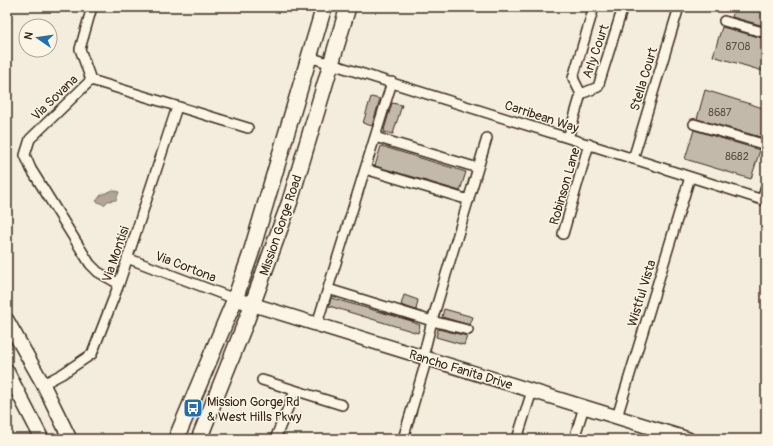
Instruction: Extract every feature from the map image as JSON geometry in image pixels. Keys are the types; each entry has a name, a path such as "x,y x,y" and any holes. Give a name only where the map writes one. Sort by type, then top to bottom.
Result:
{"main road":[{"name":"Mission Gorge Road","path":"176,439 235,299 250,256 324,7"},
{"name":"Mission Gorge Road","path":"199,439 252,304 290,201 348,7"}],"street":[{"path":"91,80 80,49 92,7"},
{"name":"Arly Court","path":"568,138 581,94 573,78 594,7"},
{"name":"Arly Court","path":"581,94 598,87 623,7"},
{"name":"Stella Court","path":"633,159 679,7"},
{"path":"724,21 766,31"},
{"name":"Carribean Way","path":"309,57 589,144 764,201"},
{"name":"Via Sovana","path":"119,284 98,272 90,264 31,169 25,155 30,139 91,80 248,128"},
{"path":"317,324 392,82"},
{"name":"Via Montisi","path":"43,384 62,374 92,354 128,258 177,107"},
{"path":"694,124 766,145"},
{"path":"375,137 478,168"},
{"path":"403,439 425,357 432,321 487,138"},
{"name":"Robinson Lane","path":"563,234 589,144"},
{"path":"365,169 469,200"},
{"name":"Wistful Vista","path":"617,417 690,177"},
{"path":"764,201 766,187"},
{"name":"Via Cortona","path":"128,258 235,299"},
{"path":"328,289 432,321 468,330"},
{"name":"Rancho Fanita Drive","path":"235,299 688,439"},
{"path":"7,320 43,384 70,439"},
{"path":"7,371 42,439"},
{"path":"262,380 342,405"},
{"path":"275,439 295,391"},
{"path":"518,439 532,391"},
{"path":"574,439 584,407"}],"shaded area":[{"path":"113,190 119,192 116,200 108,201 104,205 96,201 101,195"}],"building":[{"path":"735,7 766,7 764,26 732,17"},
{"path":"722,27 766,39 766,72 713,56"},
{"path":"705,90 766,109 766,131 764,138 697,119"},
{"path":"371,97 380,99 372,126 363,123"},
{"path":"392,103 402,105 393,134 384,132"},
{"path":"694,130 760,150 751,179 685,159"},
{"path":"381,146 466,172 460,191 375,166"},
{"path":"404,295 418,300 416,310 401,305"},
{"path":"331,298 412,321 420,325 418,333 329,306"},
{"path":"444,309 473,317 470,325 442,317"},
{"path":"438,329 467,336 464,345 436,337"}],"place":[{"name":"Mission Gorge Rd & West Hills Pkwy","path":"193,408"}]}
